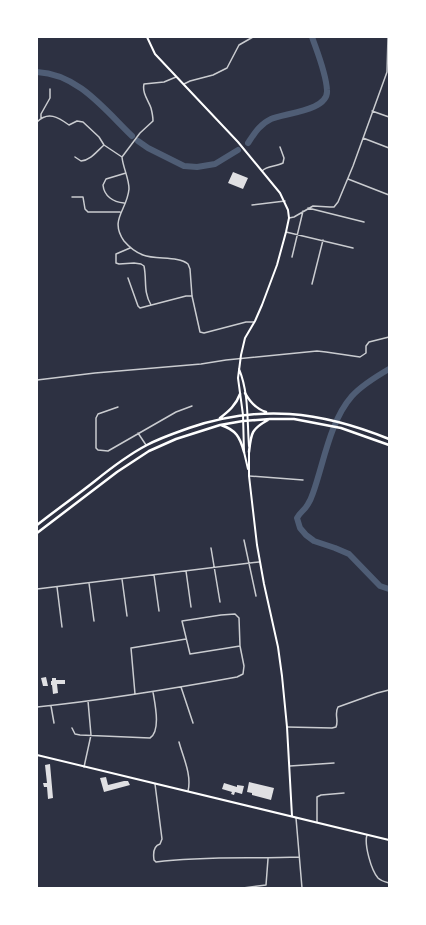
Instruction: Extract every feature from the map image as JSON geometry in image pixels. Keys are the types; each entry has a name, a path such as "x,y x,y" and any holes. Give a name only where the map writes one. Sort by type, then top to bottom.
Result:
{"highway":[{"path":"245,393 254,405 269,413"},
{"path":"220,418 233,407 238,401 240,394"},
{"path":"37,525 113,467 146,445 175,432 220,418 247,414 294,414 342,422 365,429 389,439"},
{"path":"249,452 252,432 260,424 270,419"},
{"path":"37,533 118,472 149,451 176,439 220,425 243,421 294,419 341,428 389,445"},
{"path":"220,425 229,428 238,434 244,452"}],"main road":[{"path":"147,37 154,54 238,142 280,193 288,210 289,218 277,265 254,322 245,338 240,358 238,378 243,415 244,452 248,469 260,562 278,647 287,727 292,816"},
{"path":"239,369 243,378 248,421 248,469"},
{"path":"37,755 389,840"}],"street":[{"path":"183,84 214,75 227,68 239,45 252,37"},
{"path":"289,218 294,217 313,206 334,207 338,202 348,179 387,72 388,37"},
{"path":"122,157 140,133 153,121 152,112 144,94 144,84 164,82 176,77"},
{"path":"37,122 41,118 41,114 50,98 50,89"},
{"path":"372,111 389,117"},
{"path":"41,118 56,117 69,125 78,121 83,122 104,145 122,157 128,190 118,223 118,228 130,248 136,253 151,257 187,262 190,269 192,296 199,330 202,333 246,322 254,322"},
{"path":"363,138 389,148"},
{"path":"75,157 81,161 90,158 104,145"},
{"path":"262,171 266,167 278,166 283,163 284,158 280,147"},
{"path":"124,203 115,203 112,200 104,190 103,182 126,173"},
{"path":"348,179 389,195"},
{"path":"72,197 83,197 85,209 88,212 121,212"},
{"path":"252,205 285,201"},
{"path":"308,208 364,222"},
{"path":"292,257 303,211"},
{"path":"286,232 353,248"},
{"path":"312,284 323,240"},
{"path":"130,248 116,254 116,263 141,264 144,266 146,294 151,305"},
{"path":"128,278 139,307 142,308 186,296 192,296"},
{"path":"37,380 124,370 201,364 240,358 317,352 360,357 366,353 366,346 369,342 389,336"},
{"path":"118,407 98,414 96,418 96,448 98,450 108,451 176,412 192,406"},
{"path":"138,433 146,445"},
{"path":"249,476 303,480"},
{"path":"244,540 256,596"},
{"path":"212,548 220,602"},
{"path":"37,589 260,562"},
{"path":"186,571 191,607"},
{"path":"154,575 159,611"},
{"path":"122,579 127,616"},
{"path":"89,583 94,621"},
{"path":"57,587 62,626"},
{"path":"37,707 154,692 237,677 243,674 244,666 240,646 239,618 235,614 221,614 182,621 190,654 240,646"},
{"path":"135,694 131,648 186,639"},
{"path":"181,687 193,723"},
{"path":"287,727 336,727 338,723 336,712 338,707 389,690"},
{"path":"72,728 76,734 150,738 154,736 156,726 154,692"},
{"path":"84,767 91,735 88,701"},
{"path":"51,706 54,723"},
{"path":"179,742 187,769 189,786 188,791"},
{"path":"290,766 334,763"},
{"path":"155,784 162,839 160,844 156,845 154,848 154,860 158,862 186,859 299,857"},
{"path":"317,822 317,797 321,795 344,792"},
{"path":"296,817 302,888"},
{"path":"367,834 365,840 366,846 375,874 379,880 389,883"},
{"path":"243,888 266,885 268,858"}],"building":[{"path":"233,172 248,178 243,189 228,183"},
{"path":"46,677 48,686 43,686 41,678"},
{"path":"52,678 56,678 56,680 65,680 65,684 57,684 58,693 53,694 51,685"},
{"path":"50,764 53,798 48,799 47,787 44,787 43,783 47,783 45,765"},
{"path":"106,777 108,785 128,781 130,785 104,792 100,778"},
{"path":"249,782 274,788 271,800 252,795 252,793 247,792"},
{"path":"224,783 237,787 237,785 244,786 242,794 235,792 234,795 231,794 232,792 222,789"}],"waterway":[{"path":"248,143 267,121 314,107 321,103 326,97 327,90 325,77 312,37"},
{"path":"37,72 52,74 78,86 100,104 132,136"},
{"path":"138,141 148,148 184,166 197,167 215,164 238,150"},
{"path":"389,369 360,388 344,406 328,442 311,498 307,506 297,518 300,528 306,535 314,541 349,554 380,586 389,589"}]}
